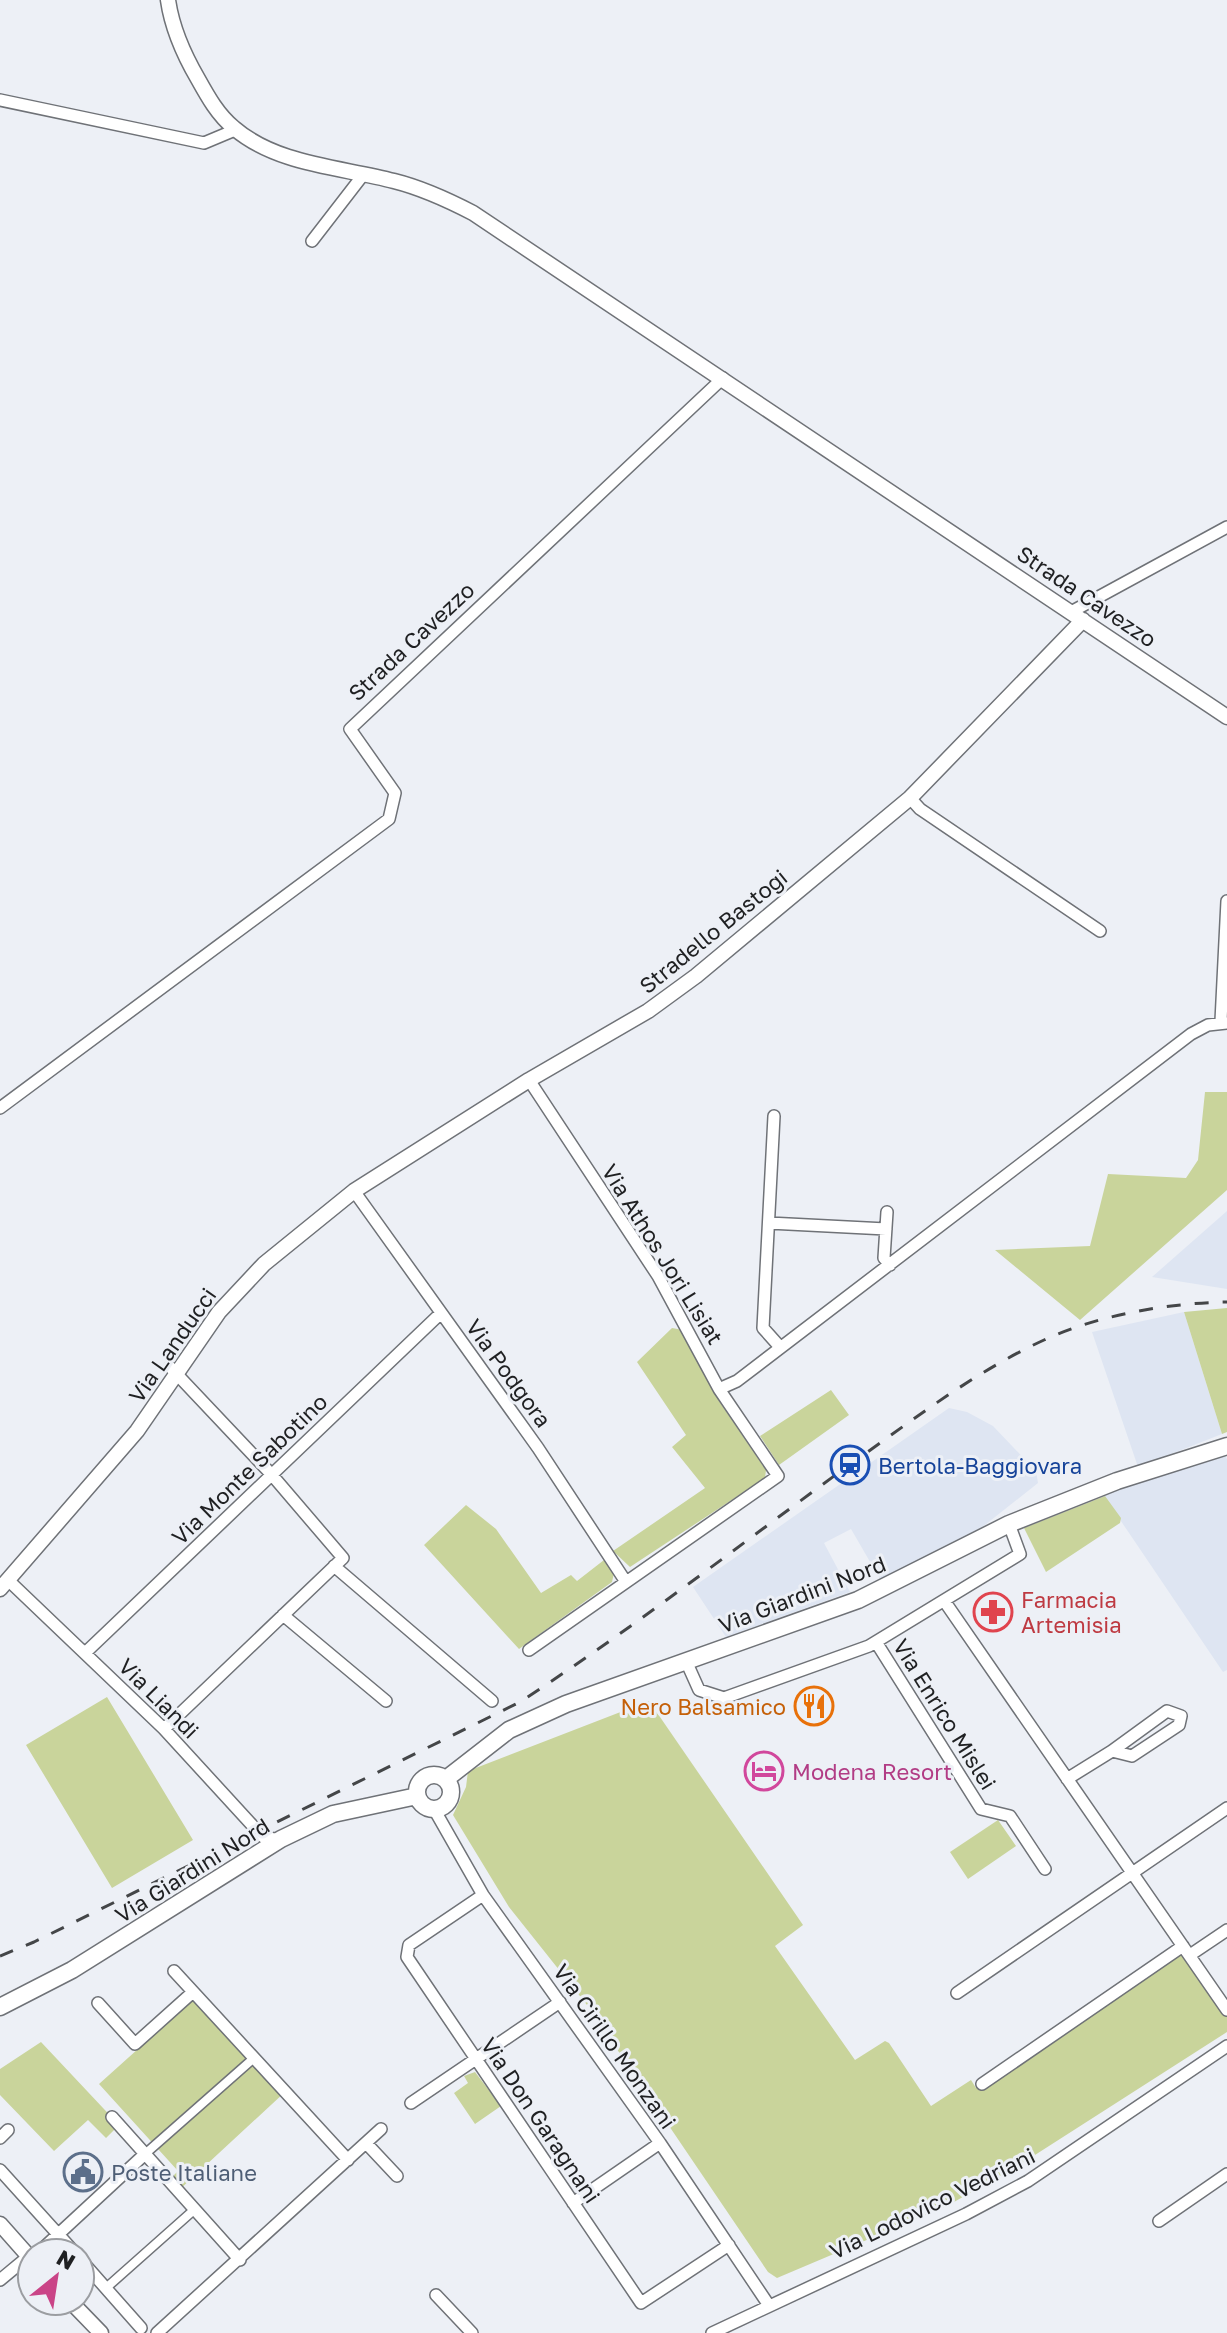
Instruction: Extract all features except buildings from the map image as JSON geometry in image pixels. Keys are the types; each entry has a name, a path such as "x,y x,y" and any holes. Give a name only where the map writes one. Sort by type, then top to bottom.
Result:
{"main road":[{"name":"Via Giardini Nord","path":"0,2007 72,1970 281,1839 333,1814 417,1796 423,1778 432,1774 446,1779 509,1730 566,1704 858,1600 1009,1524 1117,1481 1227,1446"},
{"path":"417,1796 423,1805 434,1809 448,1800 451,1790 446,1779"}],"street":[{"name":"Strada Cavezzo","path":"168,0 171,18 193,71 222,117 235,130 268,149 292,158 424,190 473,213 1077,616 1225,710"},
{"path":"0,100 204,143 235,130"},
{"path":"312,241 363,175"},
{"name":"Strada Cavezzo","path":"0,1108 389,819 395,793 350,729 723,378"},
{"path":"1077,616 1227,527"},
{"name":"Stradello Bastogi","path":"529,1080 648,1011 689,982 910,798 1077,616"},
{"path":"910,798 920,809 1100,931"},
{"path":"719,1389 737,1381 1191,1034 1224,1022 1227,901"},
{"name":"Via Landucci","path":"4,1584 137,1431 173,1371 232,1297 264,1264 354,1191 529,1080"},
{"name":"Via Athos Jori Lisiat","path":"529,1080 658,1276 719,1389 778,1476 626,1582"},
{"path":"774,1116 763,1328 780,1347"},
{"name":"Via Podgora","path":"354,1191 538,1448 626,1582"},
{"path":"887,1212 884,1258 890,1265"},
{"path":"769,1223 886,1229"},
{"name":"Via Monte Sabotino","path":"85,1653 441,1313"},
{"path":"173,1371 272,1475 338,1562 492,1701"},
{"path":"686,1661 699,1690 724,1698 876,1642 1020,1554 1009,1524"},
{"path":"164,1729 338,1562"},
{"path":"529,1650 626,1582"},
{"name":"Via Liandi","path":"4,1584 85,1653 164,1729 263,1837 271,1841 281,1839"},
{"path":"945,1602 1227,2010"},
{"path":"283,1615 386,1701"},
{"name":"Via Enrico Mislei","path":"876,1642 981,1809 1010,1816 1045,1869"},
{"path":"1067,1779 1167,1711 1181,1716 1179,1725 1132,1756 1112,1751"},
{"path":"957,1993 1227,1808"},
{"name":"Via Cirillo Monzani","path":"434,1809 483,1895 660,2143 768,2304"},
{"name":"Via Don Garagnani","path":"483,1895 409,1945 406,1951 641,2303 729,2245"},
{"path":"982,2084 1186,1950 1227,1930"},
{"path":"174,1971 348,2160"},
{"path":"98,2003 135,2044 193,1992"},
{"path":"411,2103 560,2002"},
{"name":"Via Lodovico Vedriani","path":"712,2333 768,2304 966,2214 1028,2181 1227,2046"},
{"path":"57,2237 254,2058"},
{"path":"112,2117 240,2260"},
{"path":"157,2333 381,2129"},
{"path":"366,2143 397,2176"},
{"path":"573,2203 660,2143"},
{"path":"0,2170 59,2235"},
{"path":"1159,2221 1227,2174"},
{"path":"106,2288 195,2209"},
{"path":"0,2224 16,2240"},
{"path":"96,2277 141,2328"},
{"path":"436,2295 472,2333"},
{"path":"86,2317 101,2333"}],"shaded area":[{"path":"1227,1211 1227,1289 1152,1277"},
{"path":"1184,1312 1222,1434 1138,1467 1092,1332"},
{"path":"949,1408 967,1412 993,1426 1036,1471 1038,1483 971,1536 926,1561 880,1579 851,1529 824,1543 850,1592 726,1637 693,1587"},
{"path":"1223,1454 1227,1459 1227,1670 1223,1672 1102,1493"}],"green space":[{"path":"1205,1092 1227,1092 1227,1190 1080,1320 995,1250 1090,1246 1108,1174 1186,1178 1198,1160"},
{"path":"1227,1308 1227,1432 1222,1434 1184,1312"},
{"path":"672,1328 683,1330 719,1401 766,1470 765,1478 630,1567 613,1551 705,1488 672,1447 686,1435 637,1362"},
{"path":"831,1390 849,1415 779,1465 760,1436"},
{"path":"1105,1496 1121,1518 1120,1523 1046,1572 1024,1528"},
{"path":"466,1505 496,1529 541,1593 571,1575 577,1581 604,1560 614,1573 612,1582 519,1649 424,1545"},
{"path":"107,1697 193,1840 112,1888 26,1745"},
{"path":"649,1701 803,1925 775,1946 855,2060 885,2041 889,2043 931,2106 971,2080 976,2088 1184,1946 1227,2010 1227,2032 1024,2162 947,2206 777,2278 768,2272 587,2005 509,1907 453,1815 466,1787 468,1771"},
{"path":"998,1820 1016,1846 968,1879 950,1852"},
{"path":"197,1996 285,2092 178,2191 169,2180 178,2171 99,2084"},
{"path":"41,2042 119,2125 106,2138 88,2120 54,2151 0,2095 0,2069"},
{"path":"475,2072 501,2106 475,2124 454,2093 468,2083 464,2076"}],"railway":[{"path":"0,1956 520,1702 644,1617 917,1416 1017,1353 1065,1331 1110,1317 1157,1308 1227,1302"}],"place":[{"name":"Bertola-Baggiovara","path":"850,1465"},
{"name":"Farmacia Artemisia","path":"993,1612"},
{"name":"Nero Balsamico","path":"814,1706"},
{"name":"Modena Resort","path":"764,1771"},
{"name":"Poste Italiane","path":"83,2172"}]}
